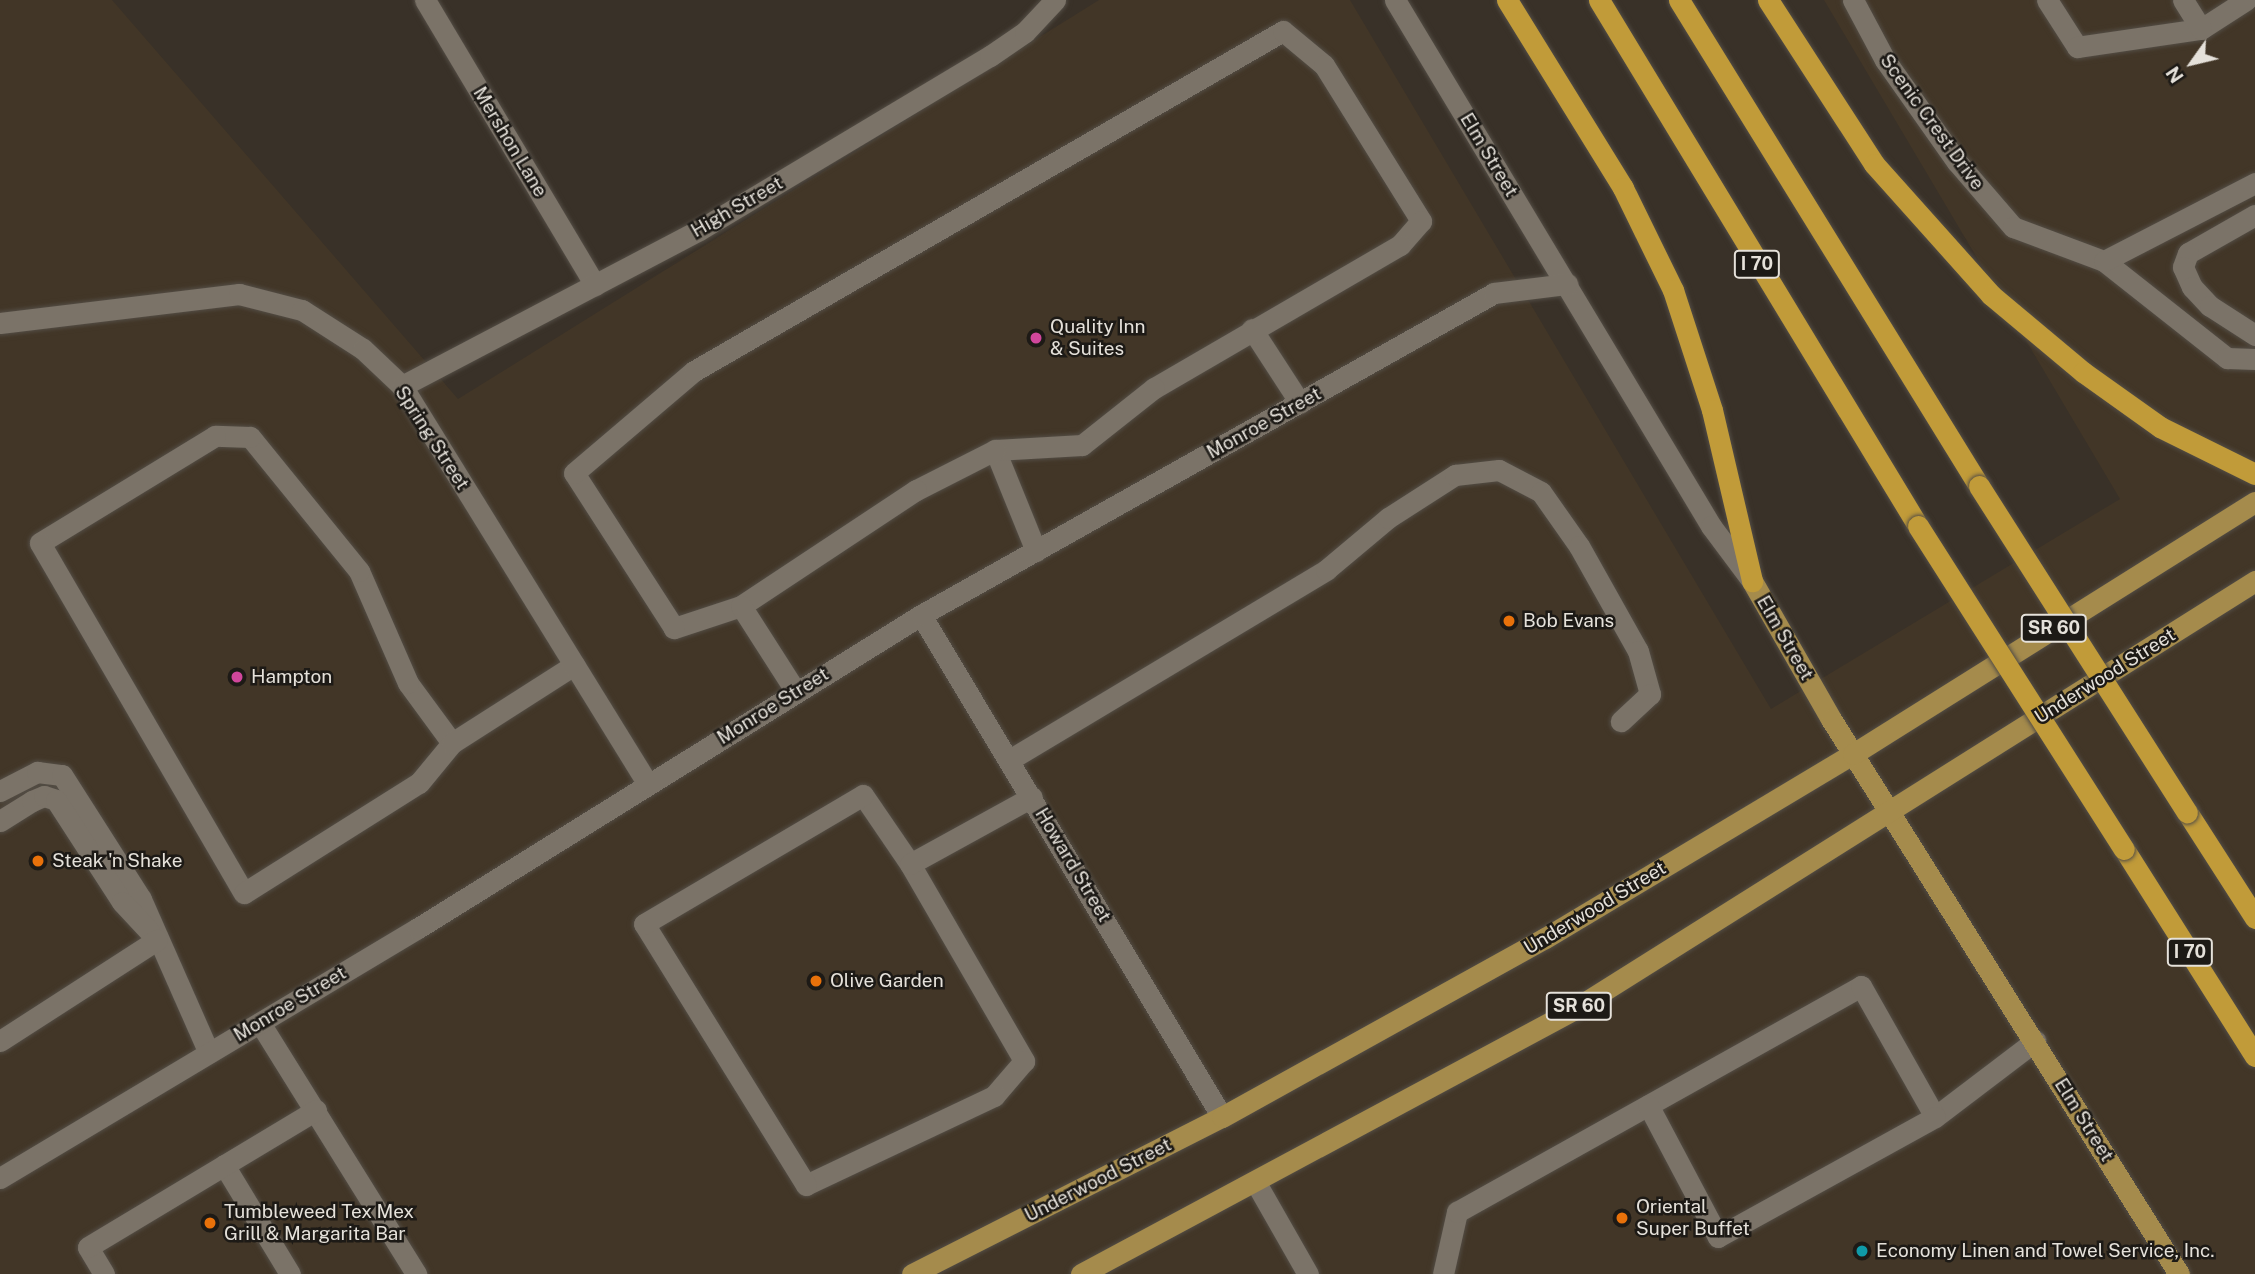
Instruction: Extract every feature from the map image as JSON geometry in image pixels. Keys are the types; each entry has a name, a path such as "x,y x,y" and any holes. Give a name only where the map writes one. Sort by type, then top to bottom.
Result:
{"highway":[{"path":"1507,0 1623,188 1672,290 1712,410 1752,581"},
{"name":"I 70","path":"1599,0 1918,526 2255,1056"},
{"path":"1679,0 1979,486 2255,918"},
{"path":"1768,0 1874,164 1991,295 2083,372 2160,427 2255,474"}],"main road":[{"name":"Underwood Street","path":"912,1274 1222,1117 1545,938 1853,754 2255,502"},
{"name":"Elm Street","path":"1752,581 1853,754 1892,811 2035,1041 2174,1272"},
{"name":"Underwood Street","path":"1081,1274 1256,1183 1573,1010 2255,581"}],"street":[{"name":"High Street","path":"402,386 699,230 990,56 1025,32 1055,0"},
{"name":"Elm Street","path":"1395,0 1711,526 1752,581"},
{"name":"Scenic Crest Drive","path":"1853,0 1885,60 1949,151 2013,227 2104,261 2227,358 2255,359"},
{"path":"2047,0 2077,47 2201,29 2246,0"},
{"path":"2183,0 2201,29"},
{"name":"Mershon Lane","path":"428,1 595,285"},
{"path":"1283,32 1324,65 1421,221 1400,245 1252,329 1154,388 1082,445 995,450 916,490 741,606 674,628 574,472 694,371 1283,32"},
{"path":"2104,261 2255,183"},
{"path":"2255,215 2188,253 2183,267 2192,287 2210,306 2255,335"},
{"name":"Monroe Street","path":"0,1178 260,1023 921,615 1493,293 1567,284"},
{"name":"Spring Street","path":"0,323 239,294 302,310 363,349 402,386 648,784"},
{"path":"1252,329 1300,402"},
{"path":"452,743 408,683 359,571 250,437 215,436 40,543 244,893 419,783 452,743 574,666"},
{"path":"995,450 1036,551"},
{"path":"1009,760 1326,570 1388,517 1455,475 1499,470 1541,492 1578,546 1639,651 1650,694 1621,721"},
{"path":"741,606 796,692"},
{"name":"Howard Street","path":"921,615 1222,1117"},
{"path":"0,791 37,772 62,775 141,899 209,1053"},
{"path":"863,795 910,864 1024,1061 994,1096 806,1185 644,924 863,795"},
{"path":"0,821 32,800 44,796 56,800 122,902 157,940"},
{"path":"910,864 1032,797"},
{"path":"0,1041 157,940"},
{"path":"1443,1274 1457,1212 1861,986 1935,1118"},
{"path":"260,1023 416,1274"},
{"path":"1648,1105 1718,1237 1935,1118 2035,1041"},
{"path":"104,1274 88,1247 316,1110"},
{"path":"224,1165 290,1274"},
{"path":"1256,1183 1308,1274"}],"shaded area":[{"path":"0,0 112,0 458,399 1099,0 1350,0 1771,709 2120,499 1824,0 2255,0 2255,1274 0,1274"}],"place":[{"name":"Quality Inn & Suites","path":"1036,338"},
{"name":"Bob Evans","path":"1509,621"},
{"name":"Hampton","path":"237,677"},
{"name":"Steak 'n Shake","path":"38,861"},
{"name":"Olive Garden","path":"816,981"},
{"name":"Oriental Super Buffet","path":"1622,1218"},
{"name":"Tumbleweed Tex Mex Grill & Margarita Bar","path":"210,1223"},
{"name":"Economy Linen and Towel Service, Inc.","path":"1862,1251"}]}
